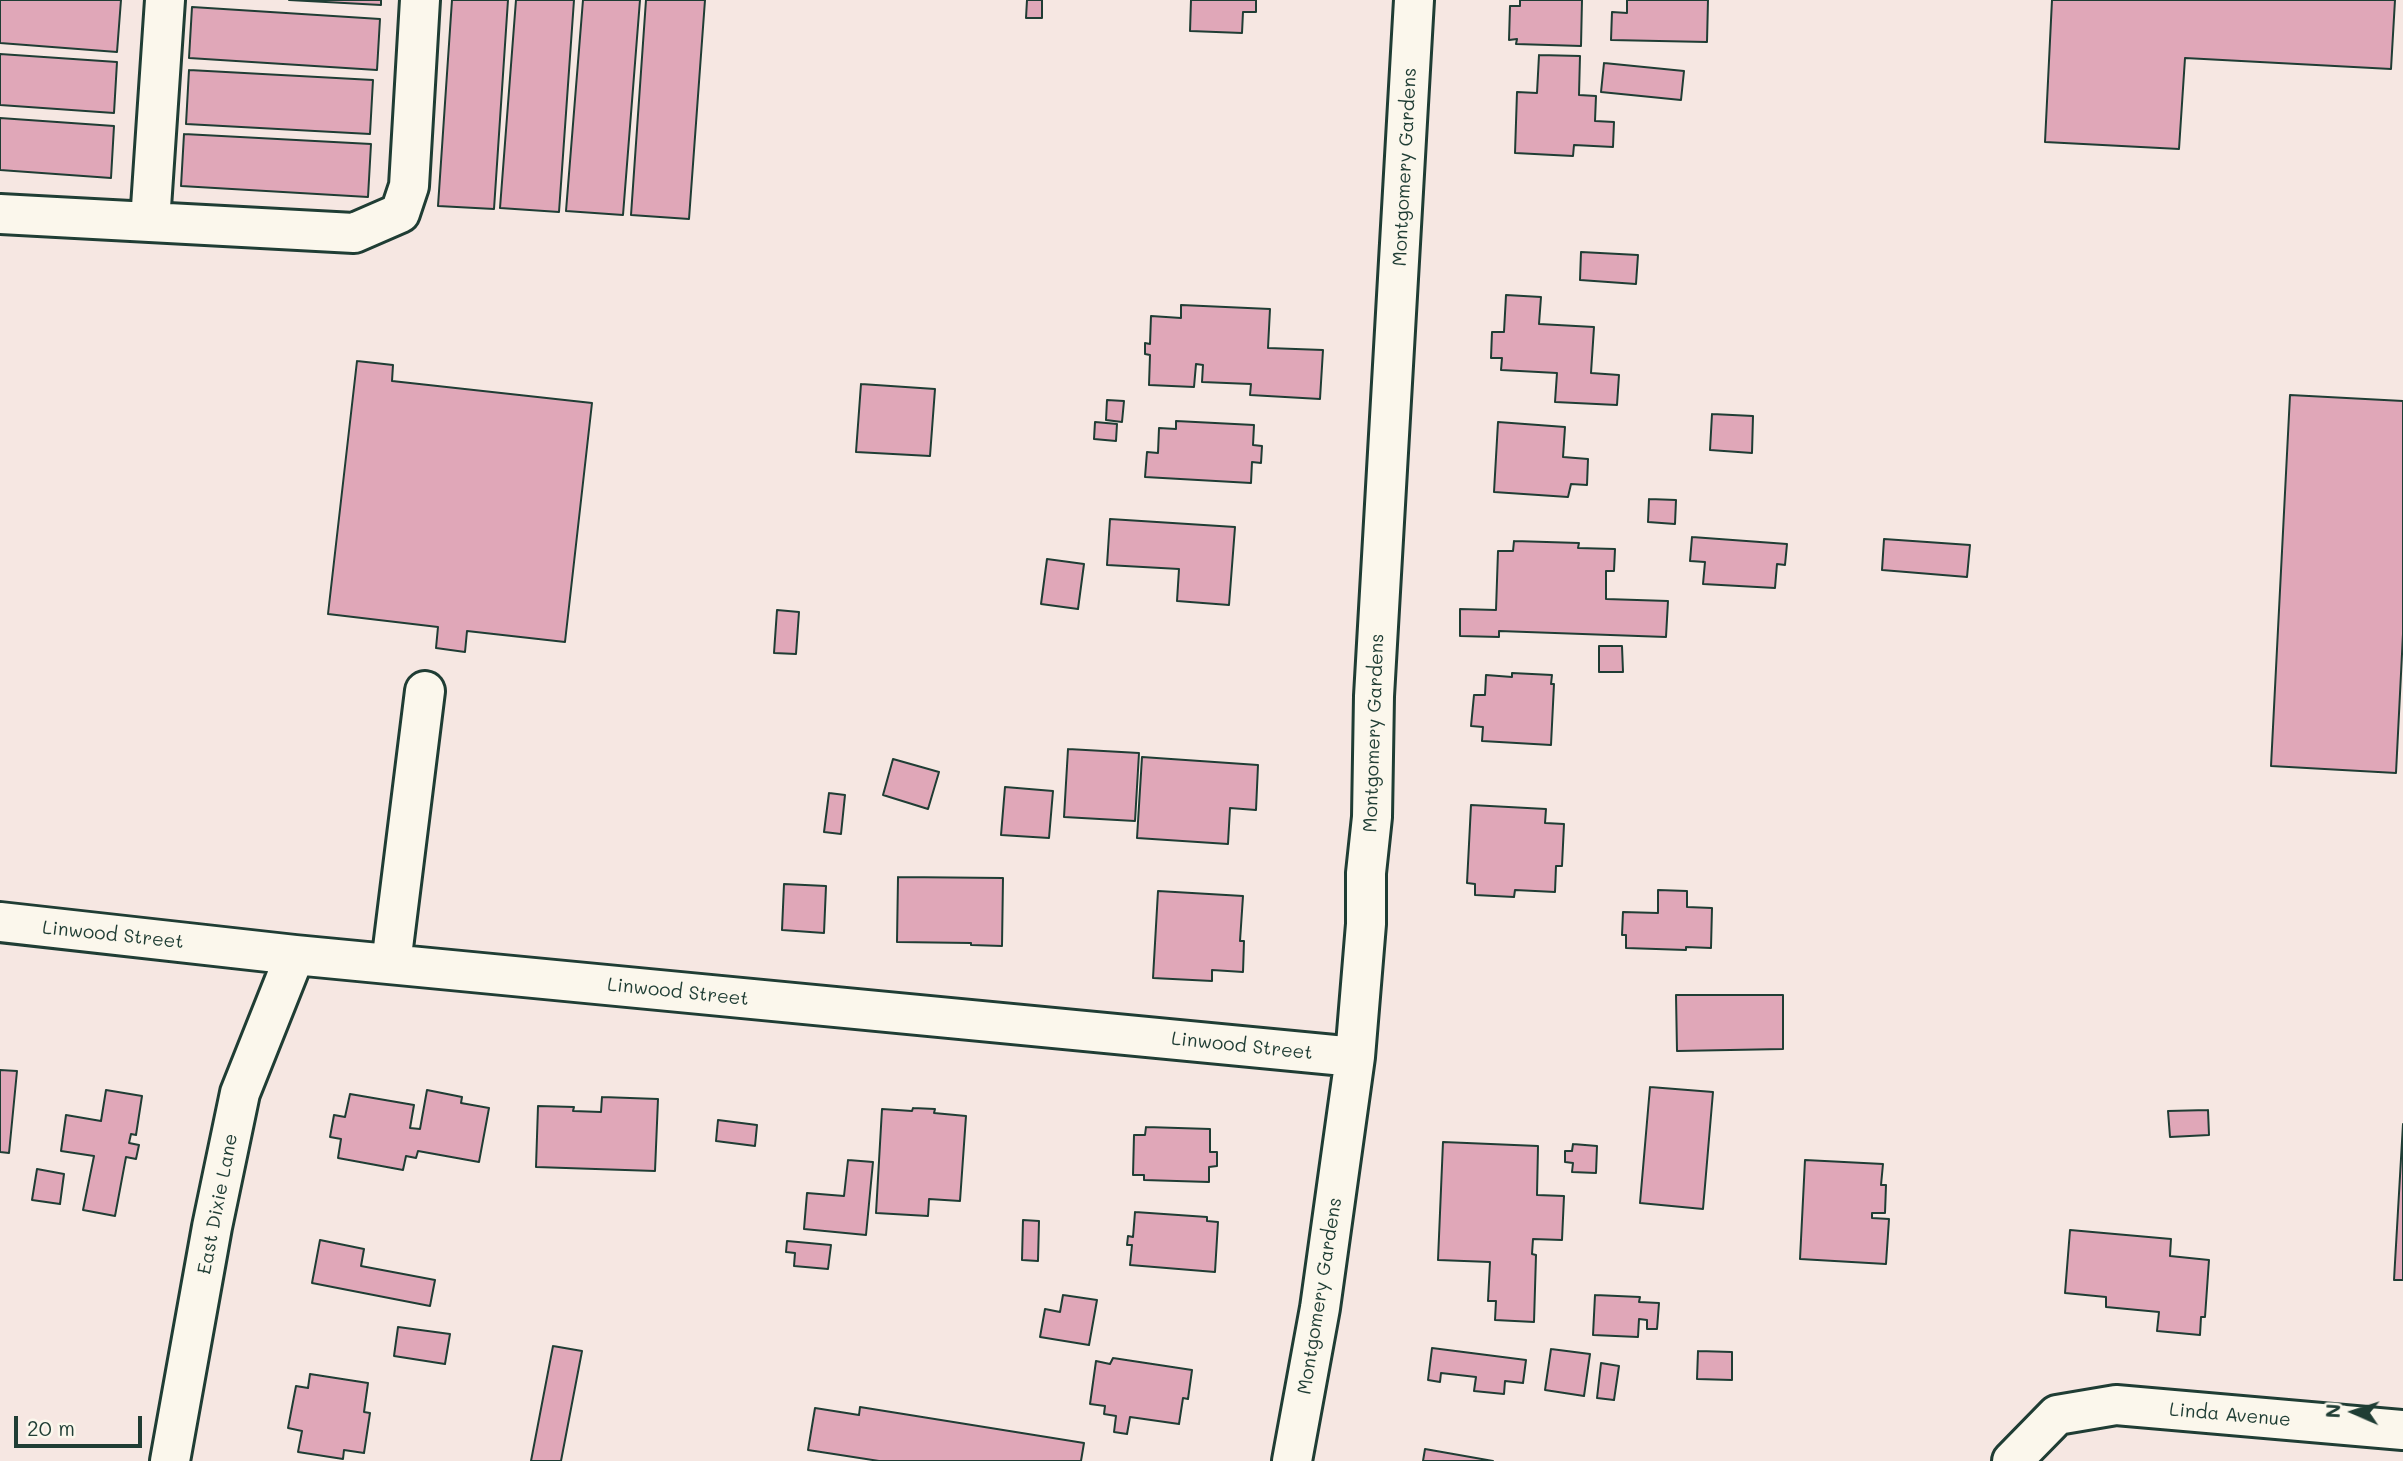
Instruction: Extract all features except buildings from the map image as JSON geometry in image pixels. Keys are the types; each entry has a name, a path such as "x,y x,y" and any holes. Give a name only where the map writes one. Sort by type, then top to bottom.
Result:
{"street":[{"path":"150,222 165,0"},
{"path":"0,214 354,233 400,213 408,186 420,0"},
{"name":"Montgomery Gardens","path":"1292,1461 1320,1308 1355,1057 1372,817 1375,682 1414,0"},
{"path":"391,964 425,691"},
{"name":"Linwood Street","path":"0,922 295,955 1355,1057"},
{"name":"East Dixie Lane","path":"170,1461 212,1227 240,1093 295,955"},
{"name":"Linda Avenue","path":"2012,1461 2057,1415 2116,1405 2403,1430"}]}
